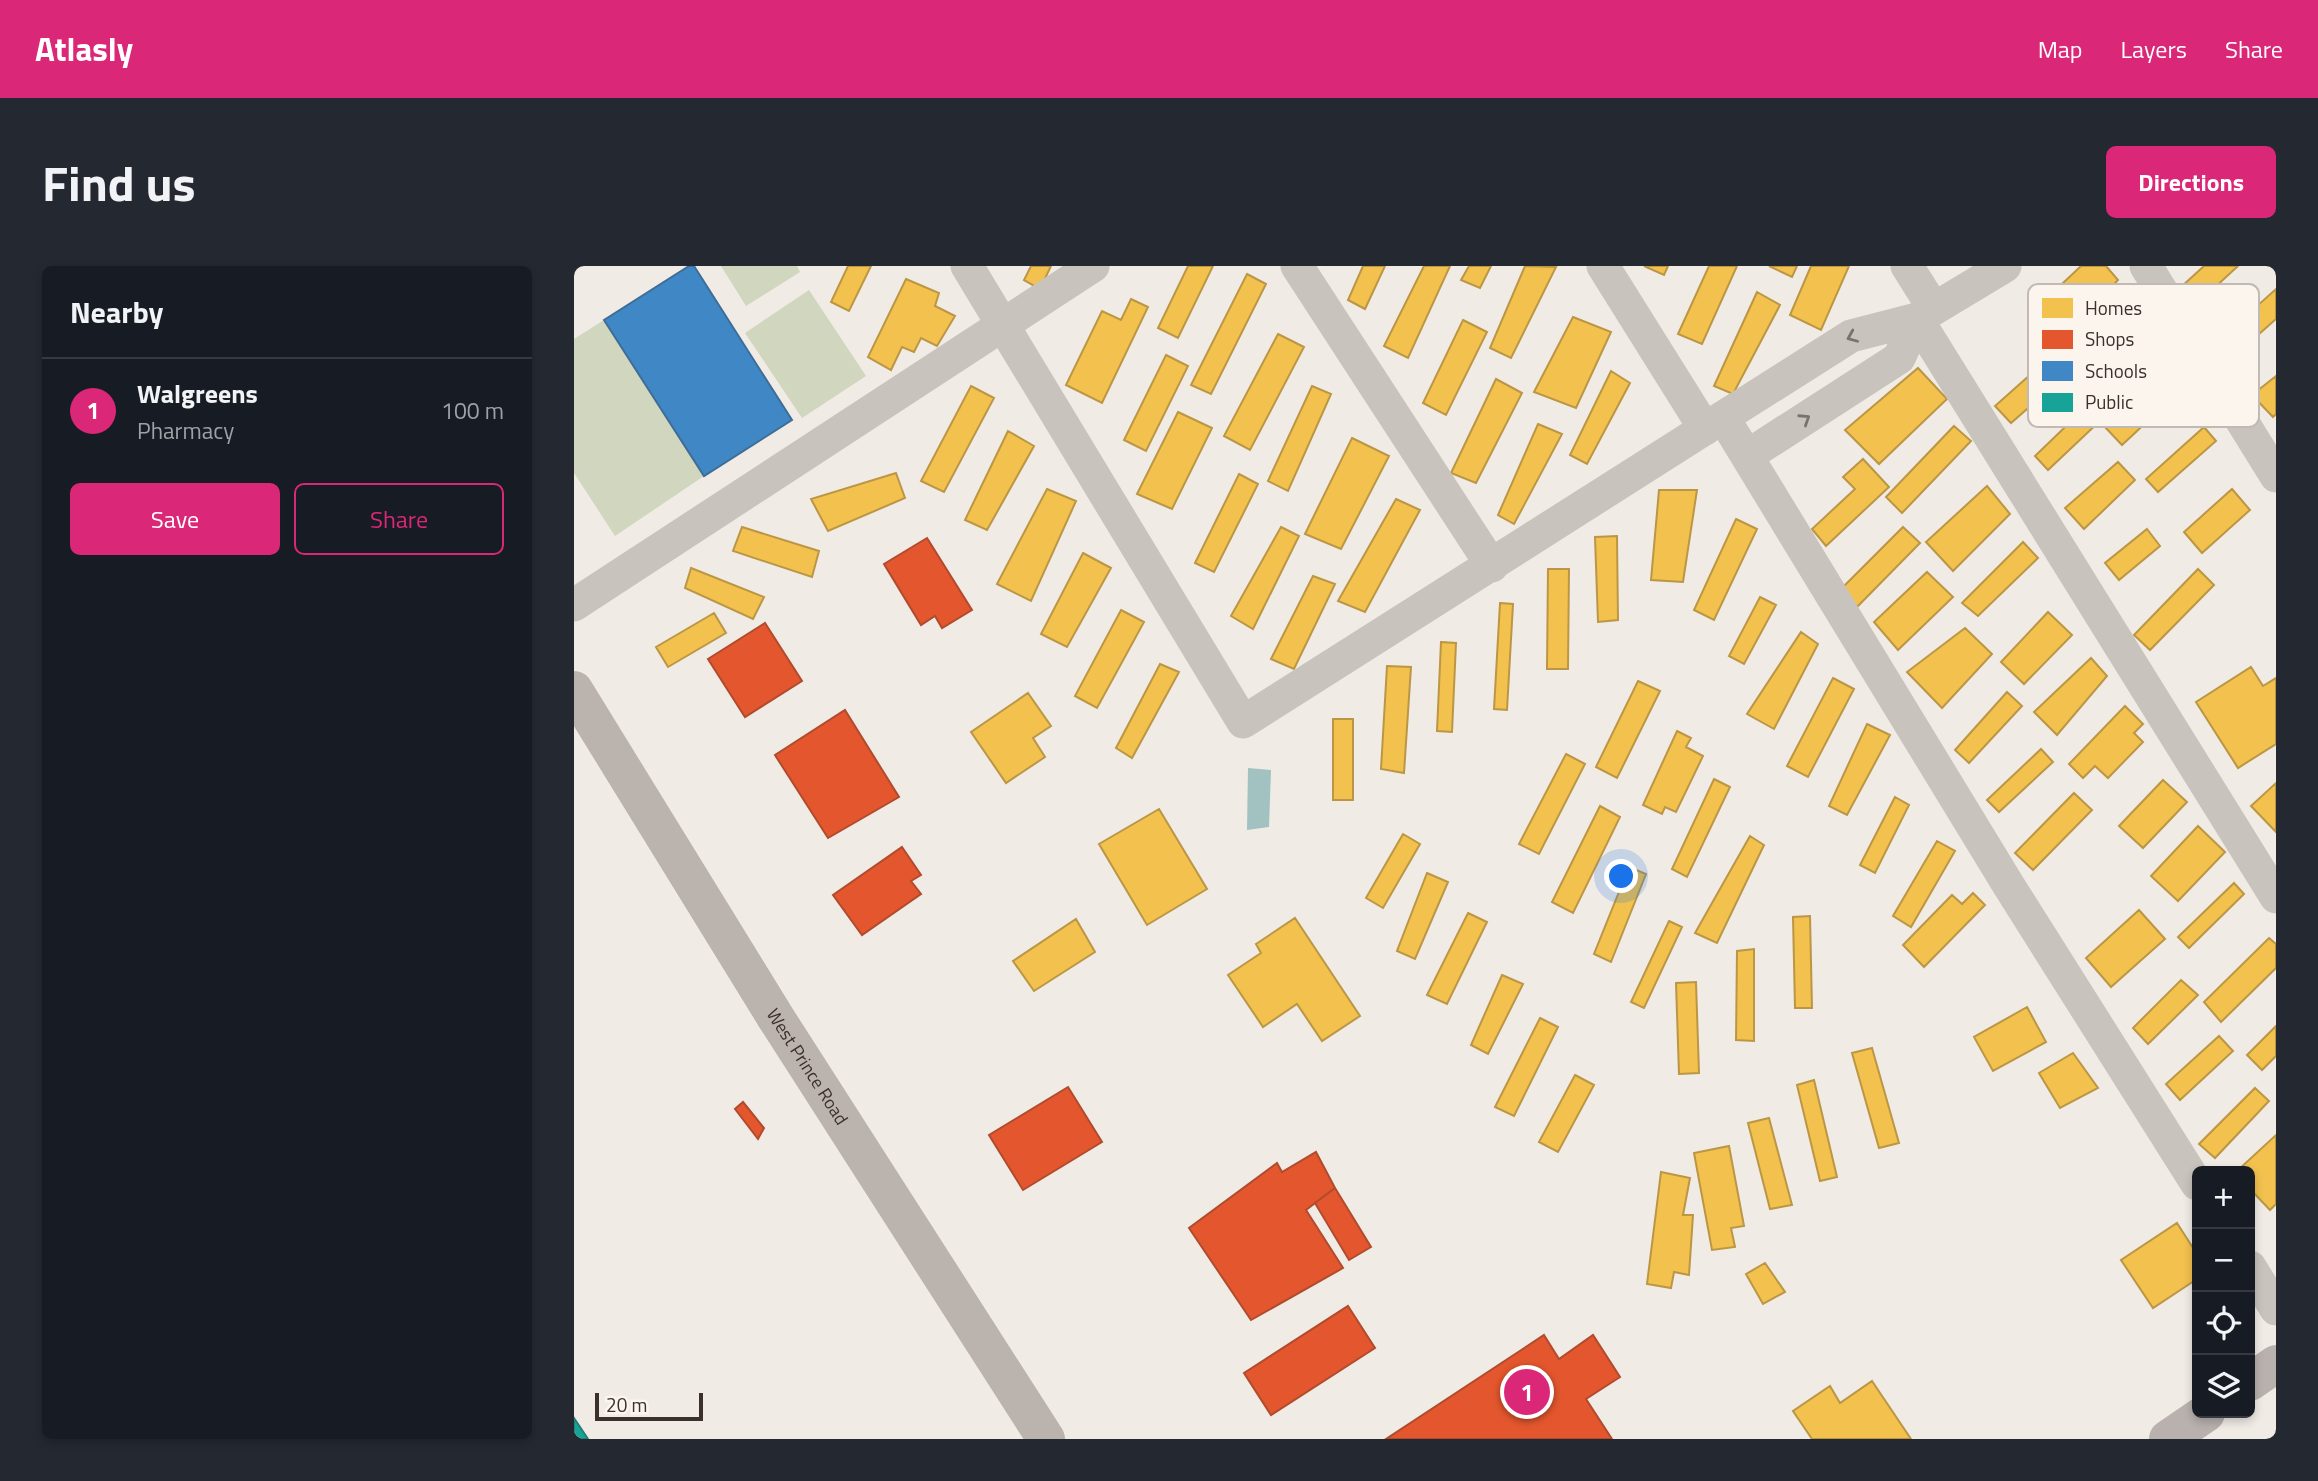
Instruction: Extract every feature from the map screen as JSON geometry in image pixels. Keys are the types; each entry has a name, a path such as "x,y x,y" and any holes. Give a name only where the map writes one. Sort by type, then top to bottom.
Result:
{"main road":[{"name":"West Prince Road","path":"574,692 776,1018 1046,1439"},
{"path":"2255,1379 2276,1364"},
{"path":"2168,1439 2199,1418"}],"street":[{"path":"967,266 1243,722 1851,336 1925,314 2005,266"},
{"path":"574,605 1093,266"},
{"path":"1297,266 1492,566"},
{"path":"1603,266 1714,423 1747,456 2009,886 2192,1176"},
{"path":"1907,266 1925,314 2276,897"},
{"path":"2146,266 2157,284"},
{"path":"1747,456 1899,358 1925,314"},
{"path":"2246,427 2276,476"},
{"path":"2255,1275 2276,1308"}],"green space":[{"path":"721,266 797,266 800,272 746,306"},
{"path":"809,290 866,376 802,418 745,333"},
{"path":"604,320 704,476 615,536 574,473 574,339"}],"water":[{"path":"1248,768 1271,770 1269,827 1247,830"}],"building: Homes":[{"path":"848,266 871,266 849,311 831,302"},
{"path":"1031,266 1051,266 1040,289 1024,280"},
{"path":"1188,266 1213,266 1178,338 1158,328"},
{"path":"1363,266 1385,266 1365,309 1348,300"},
{"path":"1424,266 1450,266 1408,358 1384,346"},
{"path":"1469,266 1491,266 1480,288 1461,280"},
{"path":"1525,266 1556,267 1511,358 1490,348"},
{"path":"1644,266 1668,266 1664,275"},
{"path":"1709,266 1737,266 1702,344 1678,334"},
{"path":"1769,266 1797,266 1792,277"},
{"path":"1811,266 1849,266 1821,330 1790,315"},
{"path":"2081,266 2106,266 2118,280 2114,284 2062,284"},
{"path":"2204,266 2238,266 2219,284 2184,284"},
{"path":"1247,274 1266,284 1211,394 1191,385"},
{"path":"906,279 939,293 935,306 955,316 937,346 921,338 914,352 902,347 891,370 868,357"},
{"path":"2276,289 2276,319 2259,334 2259,304"},
{"path":"1757,292 1780,305 1733,394 1714,386"},
{"path":"1131,299 1148,307 1102,403 1066,385 1102,311 1121,320"},
{"path":"1573,317 1611,332 1576,408 1534,392"},
{"path":"1463,320 1487,332 1446,415 1423,403"},
{"path":"1278,334 1304,347 1250,450 1224,436"},
{"path":"1166,355 1188,366 1146,451 1124,440"},
{"path":"1918,368 1947,399 1879,464 1845,430"},
{"path":"1611,371 1630,383 1587,464 1570,455"},
{"path":"2276,376 2276,414 2273,417 2259,402 2259,389"},
{"path":"2028,377 2028,408 2011,423 1995,406"},
{"path":"1496,379 1522,393 1476,483 1451,473"},
{"path":"971,386 994,398 944,492 921,481"},
{"path":"1312,386 1331,394 1288,491 1268,481"},
{"path":"1178,412 1212,428 1172,509 1137,494"},
{"path":"1538,424 1562,434 1514,524 1498,515"},
{"path":"1954,426 1971,441 1902,513 1886,497"},
{"path":"2065,427 2094,427 2048,470 2035,456"},
{"path":"2105,427 2141,427 2122,445"},
{"path":"2204,427 2216,441 2158,492 2146,479"},
{"path":"1008,431 1034,446 987,530 965,520"},
{"path":"1352,438 1389,456 1341,549 1305,534"},
{"path":"1863,459 1889,487 1826,546 1812,529 1855,489 1843,477"},
{"path":"2118,462 2135,480 2084,529 2065,508"},
{"path":"896,473 905,498 828,531 811,499"},
{"path":"1239,474 1258,484 1214,572 1195,563"},
{"path":"1987,486 2010,514 1953,571 1926,542"},
{"path":"1047,489 1076,501 1031,601 997,584"},
{"path":"2232,489 2250,510 2202,553 2184,532"},
{"path":"1659,490 1697,490 1683,582 1651,580"},
{"path":"1396,499 1420,510 1365,612 1338,601"},
{"path":"1736,519 1757,529 1714,620 1694,610"},
{"path":"742,527 819,551 812,577 733,551"},
{"path":"1281,527 1299,536 1253,629 1231,616"},
{"path":"1903,527 1920,543 1857,607 1840,590"},
{"path":"2147,529 2160,546 2119,580 2105,563"},
{"path":"1617,536 1618,620 1598,622 1595,537"},
{"path":"2023,542 2038,558 1978,616 1962,603"},
{"path":"1083,553 1111,568 1067,647 1041,634"},
{"path":"691,568 764,597 753,619 685,588"},
{"path":"1548,569 1569,569 1568,669 1547,669"},
{"path":"2198,569 2214,585 2150,650 2134,635"},
{"path":"1927,572 1953,597 1898,650 1874,622"},
{"path":"1313,576 1335,584 1294,669 1271,659"},
{"path":"1760,597 1776,605 1744,664 1729,656"},
{"path":"1500,603 1513,604 1507,710 1494,709"},
{"path":"1121,610 1144,622 1097,708 1075,696"},
{"path":"2048,612 2072,635 2024,684 2001,662"},
{"path":"714,613 726,633 668,667 656,647"},
{"path":"1965,628 1992,654 1942,708 1907,672"},
{"path":"1801,632 1818,644 1774,729 1747,714"},
{"path":"1441,642 1456,643 1452,732 1437,731"},
{"path":"2091,658 2107,676 2057,735 2034,712"},
{"path":"1160,664 1179,672 1132,758 1116,748"},
{"path":"1387,666 1411,667 1404,773 1381,769"},
{"path":"2251,667 2263,686 2276,678 2276,744 2238,768 2196,702"},
{"path":"1833,678 1854,689 1808,777 1787,766"},
{"path":"1638,681 1660,691 1617,778 1596,767"},
{"path":"2007,692 2022,706 1969,763 1955,750"},
{"path":"1028,693 1051,726 1033,738 1045,757 1006,783 971,732"},
{"path":"2125,706 2143,724 2134,733 2143,742 2108,778 2095,766 2083,778 2069,764"},
{"path":"1333,719 1353,719 1353,800 1333,800"},
{"path":"1867,724 1890,735 1847,815 1829,806"},
{"path":"1677,731 1691,738 1686,747 1703,756 1676,812 1665,807 1662,814 1643,805"},
{"path":"2041,749 2053,762 1999,812 1987,800"},
{"path":"1566,754 1585,764 1539,854 1519,844"},
{"path":"1714,779 1730,787 1687,877 1672,869"},
{"path":"2163,780 2187,802 2143,848 2119,826"},
{"path":"2276,783 2276,832 2251,806"},
{"path":"2074,793 2092,810 2033,870 2015,853"},
{"path":"1895,797 1909,805 1875,873 1860,865"},
{"path":"1600,806 1620,817 1573,913 1552,902"},
{"path":"1159,809 1207,889 1147,925 1099,844"},
{"path":"2198,826 2225,852 2178,901 2151,876"},
{"path":"1403,834 1420,844 1383,908 1366,898"},
{"path":"1750,836 1764,845 1717,943 1695,933"},
{"path":"1937,841 1955,851 1911,927 1893,916"},
{"path":"1629,867 1646,874 1611,962 1594,954"},
{"path":"1427,873 1448,882 1415,959 1397,951"},
{"path":"2234,883 2244,894 2189,948 2178,937"},
{"path":"1973,893 1985,905 1924,967 1903,945 1952,895 1962,904"},
{"path":"2139,910 2165,939 2111,987 2086,958"},
{"path":"1468,913 1487,922 1447,1004 1427,995"},
{"path":"1810,916 1812,1008 1795,1008 1793,917"},
{"path":"1295,918 1360,1016 1322,1041 1297,1004 1263,1027 1228,975 1261,953 1256,944"},
{"path":"1076,919 1095,952 1034,991 1013,961"},
{"path":"1669,921 1682,927 1644,1008 1631,1002"},
{"path":"2269,938 2276,944 2276,968 2221,1022 2204,1002"},
{"path":"1754,949 1754,1041 1736,1040 1737,951"},
{"path":"1502,975 1523,984 1488,1054 1471,1045"},
{"path":"2181,980 2198,995 2148,1044 2133,1028"},
{"path":"1696,982 1699,1073 1679,1074 1676,983"},
{"path":"2027,1007 2046,1042 1993,1071 1974,1037"},
{"path":"1540,1018 1558,1027 1514,1116 1495,1107"},
{"path":"2276,1026 2276,1056 2262,1070 2247,1055"},
{"path":"2219,1036 2233,1051 2180,1100 2166,1084"},
{"path":"1872,1048 1899,1143 1879,1148 1852,1053"},
{"path":"2073,1053 2098,1088 2060,1108 2039,1073"},
{"path":"1575,1075 1594,1085 1558,1152 1539,1142"},
{"path":"1814,1080 1837,1177 1820,1181 1797,1085"},
{"path":"2255,1088 2269,1101 2215,1158 2199,1144"},
{"path":"1769,1118 1792,1205 1770,1209 1748,1123"},
{"path":"2276,1135 2276,1204 2270,1210 2255,1194 2255,1166 2242,1166"},
{"path":"1729,1146 1744,1226 1731,1228 1735,1247 1712,1250 1694,1153"},
{"path":"1661,1172 1690,1178 1683,1215 1693,1215 1689,1275 1674,1272 1671,1288 1647,1284"},
{"path":"2177,1223 2192,1246 2192,1282 2153,1308 2121,1260"},
{"path":"1765,1263 1785,1292 1763,1304 1746,1274"},
{"path":"1872,1381 1911,1439 1812,1439 1793,1411 1830,1386 1840,1403"}],"building: Shops":[{"path":"927,538 972,610 942,628 935,616 921,625 884,564"},
{"path":"765,623 802,681 745,717 708,659"},
{"path":"845,710 899,797 828,838 775,755"},
{"path":"902,847 921,875 911,881 921,894 862,935 833,895"},
{"path":"1068,1087 1102,1142 1023,1190 989,1135"},
{"path":"743,1102 764,1128 758,1139 735,1109"},
{"path":"1316,1152 1335,1188 1306,1210 1343,1268 1251,1320 1189,1228 1277,1163 1282,1172"},
{"path":"1335,1188 1371,1247 1349,1260 1315,1203"},
{"path":"1348,1306 1375,1348 1271,1415 1244,1373"},
{"path":"1544,1335 1559,1359 1593,1335 1620,1377 1586,1399 1612,1439 1386,1439"}],"building: Schools":[{"path":"689,266 694,266 792,420 704,476 604,320"}],"building: Public":[{"path":"574,1418 588,1439 574,1439"}],"place":[{"name":"Walgreens","path":"1527,1392"}]}
